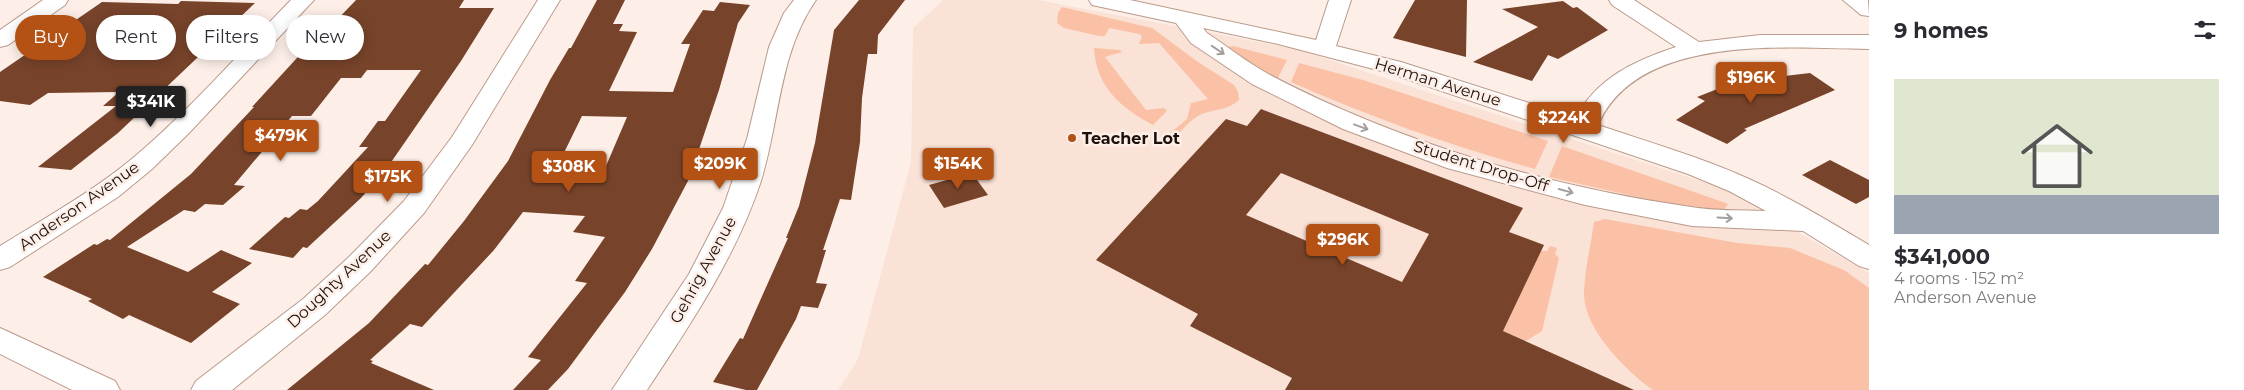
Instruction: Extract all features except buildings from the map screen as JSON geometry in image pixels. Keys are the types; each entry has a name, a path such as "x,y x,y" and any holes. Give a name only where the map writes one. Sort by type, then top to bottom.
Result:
{"street":[{"path":"0,40 58,0"},
{"name":"Anderson Avenue","path":"0,260 100,196 143,163 180,128 304,0"},
{"name":"Doughty Avenue","path":"208,390 314,307 360,264 414,208 463,140 549,0"},
{"name":"Gehrig Avenue","path":"629,390 683,312 716,253 737,206 759,142 780,50 788,24 804,0"},
{"name":"Herman Avenue","path":"1100,0 1324,49 1393,67 1584,129 1697,168 1739,185 1811,223 1869,259"},
{"path":"1324,49 1340,0"},
{"path":"1620,0 1694,49"},
{"name":"Student Drop-Off","path":"1182,18 1199,38 1260,79 1352,124 1456,162 1585,196 1692,217 1811,223"},
{"path":"1584,129 1595,106 1604,95 1627,76 1664,56 1694,49 1767,43 1869,42"},
{"path":"0,340 103,390"}],"shaded area":[{"path":"943,0 1038,0 1296,49 1722,188 1869,273 1869,390 838,390 858,359 911,162 913,28"},
{"path":"1062,7 1152,28 1198,62 1234,85 1238,92 1239,100 1226,108 1198,116 1174,138 1168,135 1187,119 1191,103 1208,99 1159,43 1139,44 1142,36 1139,34 1109,28 1105,36 1099,36 1064,28 1057,23 1058,13"},
{"path":"1233,46 1287,60 1277,80 1227,55 1226,47"},
{"path":"1094,48 1120,50 1122,52 1105,57 1146,110 1164,108 1167,111 1153,125 1131,111 1112,95 1100,74"},
{"path":"1299,63 1363,80 1548,141 1535,169 1473,151 1381,119 1291,82"},
{"path":"1562,146 1728,204 1722,212 1699,211 1549,177"},
{"path":"1605,219 1737,243 1790,248 1844,270 1869,288 1869,390 1653,390 1631,372 1609,348 1591,322 1586,308 1584,287 1594,222"},
{"path":"1550,246 1557,248 1555,254 1559,258 1542,331 1526,341 1503,331 1541,251 1547,251"}],"place":[{"name":"Teacher Lot","path":"1072,138"}]}
